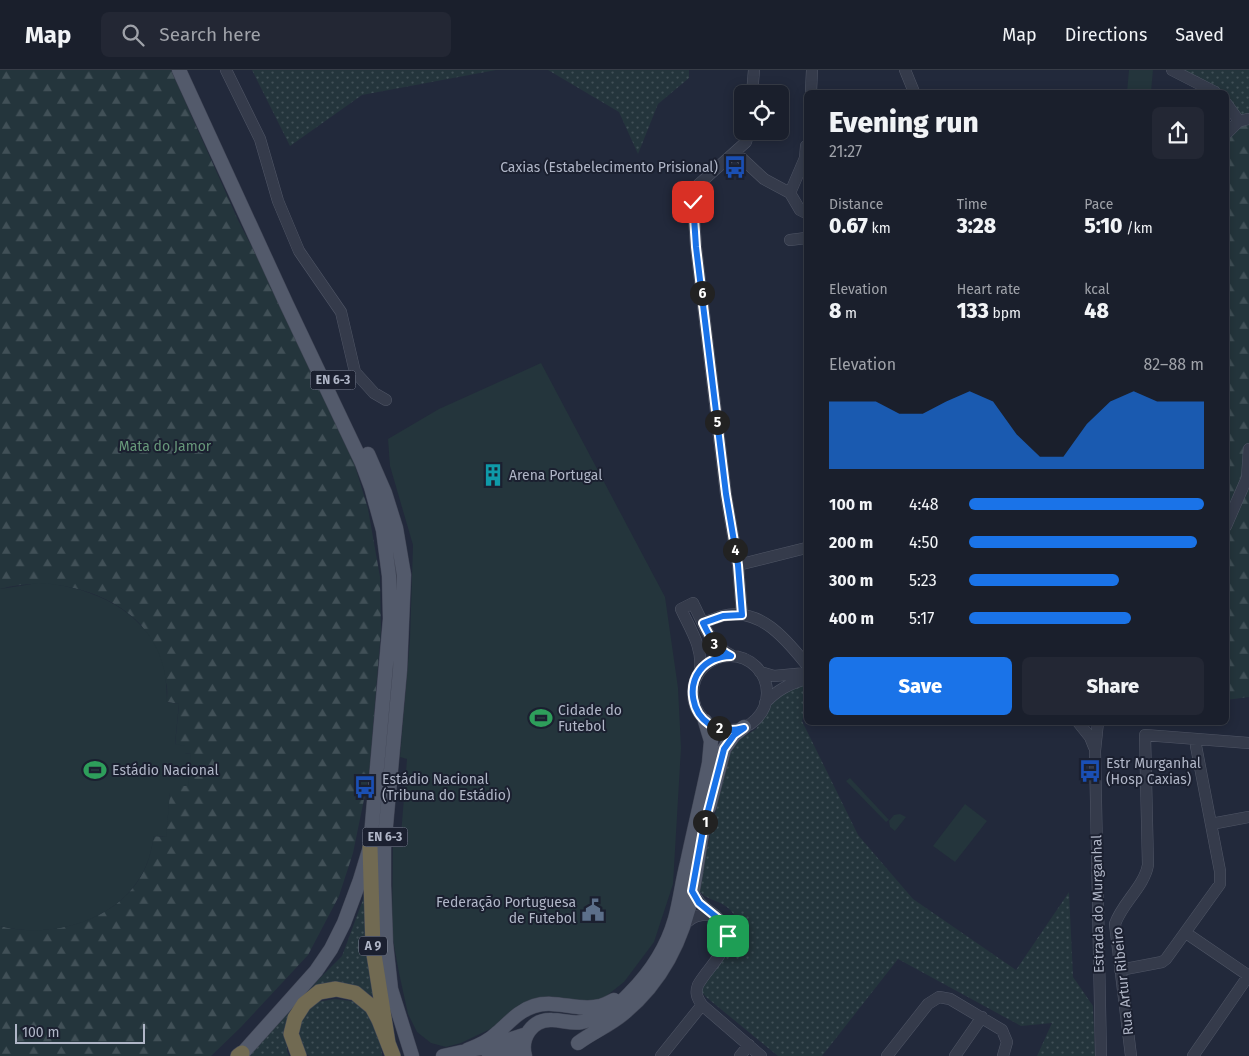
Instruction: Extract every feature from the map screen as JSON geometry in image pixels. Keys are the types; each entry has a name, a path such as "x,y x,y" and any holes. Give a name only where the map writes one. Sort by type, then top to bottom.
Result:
{"highway":[{"name":"A 9","path":"370,847 373,948 391,1049"},
{"path":"299,1056 291,1034 295,1018 304,1004 319,992 336,990 355,993 372,1007 391,1049"}],"main road":[{"name":"EN 6-3","path":"179,70 362,463 383,530 389,576 390,619 370,847"},
{"name":"EN 6-3","path":"189,70 370,458 385,493 396,528 404,575 400,670 384,848 384,885"},
{"path":"489,1056 524,1053 524,1042 527,1034 538,1023 554,1020 575,1023 593,1018 613,1008 631,993 653,965 670,934 675,918 711,751 709,732 705,721"},
{"path":"562,1022 575,1034 578,1049 641,998 665,966 684,925 703,830 724,749 734,735 744,728"},
{"path":"240,1055 316,971 331,949 344,923 370,847"},
{"name":"A 9","path":"384,885 386,943 391,989 412,1056"},
{"path":"467,1050 483,1044 519,1013 532,1006 544,1003 588,1007 600,1006 631,993"},
{"path":"443,1056 527,1034"}],"street":[{"path":"226,70 260,139 278,201 299,251 341,312 356,372 374,393 386,400"},
{"path":"753,85 754,70"},
{"path":"810,90 812,70"},
{"path":"905,70 913,90"},
{"path":"1172,70 1211,90"},
{"path":"1229,106 1244,120 1229,132"},
{"path":"742,615 738,565 726,494 697,257 693,202 698,185 736,153 747,140"},
{"path":"736,153 764,179 790,193 800,210 804,212"},
{"path":"790,193 804,160"},
{"path":"790,240 804,238"},
{"path":"1229,519 1247,478 1249,449"},
{"path":"738,565 804,548"},
{"path":"731,656 721,651 715,645 693,603 681,609 699,646 700,670 694,683 692,697 696,710 705,721 723,730 744,728 755,720 763,709 767,690 760,672"},
{"path":"703,623 723,616 742,615 758,620 773,627 786,639 804,661"},
{"path":"789,675 794,672 798,665 796,651"},
{"path":"700,670 711,660 731,656 745,659 760,672 774,676 804,673"},
{"path":"765,703 778,690 804,680"},
{"name":"Estrada do Murganhal","path":"1090,725 1095,751 1100,1056"},
{"name":"Rua Artur Ribeiro","path":"1131,1056 1115,924 1145,874 1148,865 1145,735 1249,743"},
{"path":"1120,970 1162,962 1170,956 1220,884 1220,871 1196,746"},
{"path":"1211,824 1249,817"},
{"path":"692,891 699,903 720,920 728,936 723,950 698,984 696,996 702,1005 761,1056"},
{"path":"684,925 697,915 714,915"},
{"path":"1186,933 1249,976 1193,1056"},
{"path":"887,1056 928,1004 939,997 950,999 1002,1030 1007,1042 1003,1056"},
{"path":"662,1056 702,1005"},
{"path":"955,1056 982,1017"},
{"path":"740,1056 748,1045"}],"green space":[{"name":"Mata do Jamor","path":"0,70 171,70 238,220 278,298 349,446 368,509 380,577 381,630 369,775 353,853 339,896 308,955 241,1027 211,1056 0,1056 0,926 42,930 63,927 84,921 104,912 121,900 135,885 146,866 154,836 165,837 170,792 181,786 191,754 185,753 175,745 179,704 167,702 167,688 159,661 140,624 110,602 74,588 36,584 0,589"},
{"path":"252,70 496,70 362,95 290,146"},
{"path":"548,70 689,70 689,78 658,104 638,154 619,112"},
{"path":"1129,70 1153,70 1151,90 1127,90"},
{"path":"1172,70 1249,70 1249,119 1239,121 1229,107 1229,90 1211,90"},
{"path":"1249,119 1249,697 1229,700 1229,132"},
{"name":"Cidade do Futebol","path":"541,363 665,597 678,688 681,748 673,884 654,942 624,982 596,1004 537,1011 503,1023 461,1043 446,1047 431,1043 417,1032 408,1014 392,934 393,834 401,835 407,759 400,757 410,639 413,545 390,466 388,439 439,409"},
{"name":"Estádio Nacional","path":"38,583 73,588 90,593 107,600 136,620 148,634 160,655 165,675 167,702 179,704 175,744 185,746 185,753 191,754 188,786 181,786 180,793 170,793 166,837 154,836 146,866 135,885 121,900 104,912 84,922 42,930 21,930 0,926 0,589"},
{"path":"804,681 804,714 802,721 858,835 913,899 1016,970 1069,892 1073,977 1093,1006 1095,1056 1037,1056 1052,1023 1021,1026 898,959 822,1056 778,1056 706,997 701,991 704,981 731,945 736,917 728,908 703,895 698,888 731,745 756,729 772,701"},
{"path":"850,778 889,820 886,822 846,781"},
{"path":"965,804 987,821 955,862 933,846"},
{"path":"900,814 906,817 895,831 890,827 889,821 894,815"},
{"path":"364,897 375,997 356,987 319,986 287,1026 287,1051 289,1056 246,1056 342,956"},
{"path":"335,999 360,1002 378,1034 382,1056 310,1056 306,1054 299,1035 302,1016 317,1002"}],"place":[{"name":"Caxias (Estabelecimento Prisional)","path":"735,167"},
{"name":"Arena Portugal","path":"493,475"},
{"name":"Cidade do Futebol","path":"541,718"},
{"name":"Estádio Nacional","path":"95,770"},
{"name":"Estr Murganhal (Hosp Caxias)","path":"1090,771"},
{"name":"Estádio Nacional (Tribuna do Estádio)","path":"365,787"},
{"name":"Federação Portuguesa de Futebol","path":"593,910"}],"route":[{"path":"693,202 696,247 726,494 738,565 742,615 723,616 703,623 715,645 721,651 731,656 711,660 700,670 696,676 692,697 696,710 710,725 723,730 744,728 734,735 724,749 703,830 692,891 699,903 720,920 728,936"}]}
